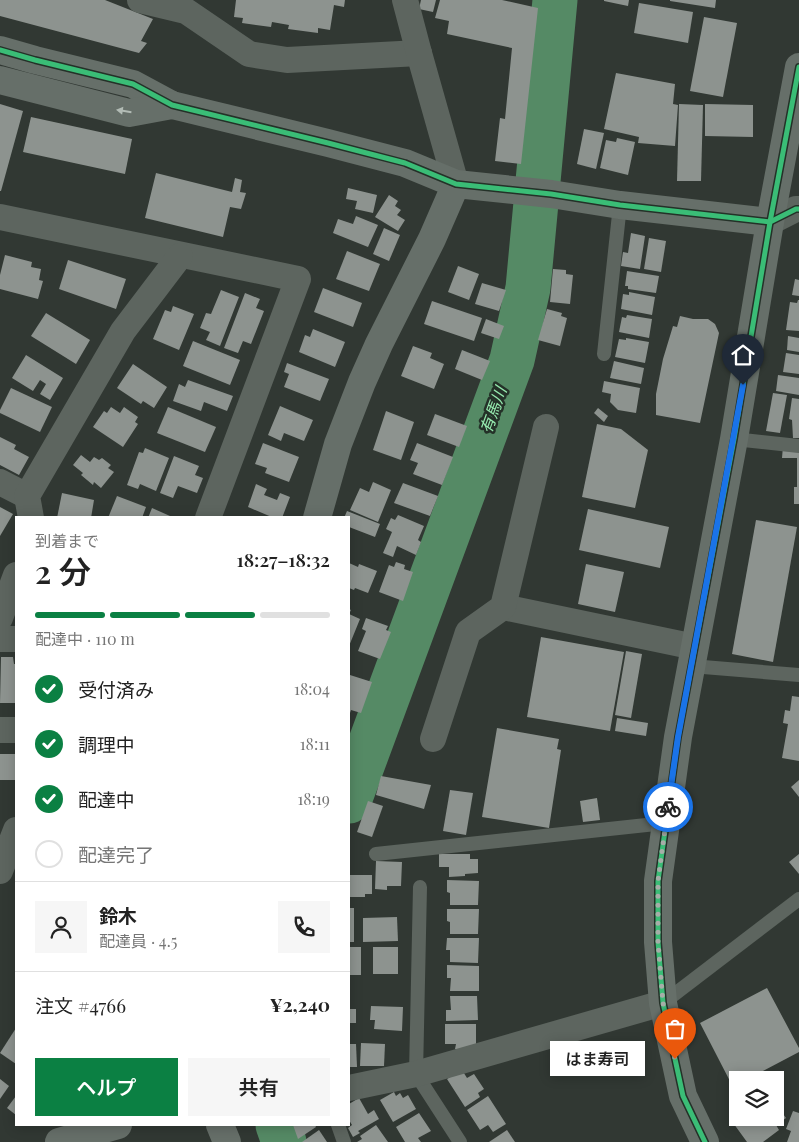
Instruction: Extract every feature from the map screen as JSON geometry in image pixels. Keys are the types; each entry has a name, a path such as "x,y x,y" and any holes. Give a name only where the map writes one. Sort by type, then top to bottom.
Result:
{"street":[{"path":"140,0 186,11 249,54 288,60 419,52"},
{"path":"318,516 338,444 362,382 432,239 456,184 406,0"},
{"path":"0,50 133,84 172,105 405,163 456,184 770,222 798,207"},
{"path":"698,1137 683,1096 663,1003 658,942 658,881 678,737 734,439 770,222 799,67"},
{"path":"0,80 129,113 172,105"},
{"path":"0,218 298,279 209,516"},
{"path":"0,482 29,507 123,331 180,256"},
{"path":"433,739 468,632 502,607 546,426"},
{"path":"0,618 15,578"},
{"path":"502,607 693,657"},
{"path":"0,639 15,639"},
{"path":"0,730 15,730"},
{"path":"0,871 15,835"},
{"path":"350,1088 416,1074 663,1003"},
{"path":"71,1137 114,1126"},
{"path":"220,1126 227,1142"}],"lane":[{"path":"604,354 620,205"},
{"path":"734,439 799,446"},
{"path":"693,657 799,675"},
{"path":"376,854 666,823"},
{"path":"420,887 416,1074 460,1142"},
{"path":"663,1003 799,899"},
{"path":"338,1126 344,1142"}],"building":[{"path":"0,0 105,0 153,19 141,41 147,43 139,53 0,16"},
{"path":"236,0 345,0 344,7 334,5 330,30 318,28 318,33 288,29 289,25 272,22 271,27 242,23 243,18 234,17"},
{"path":"421,0 436,0 433,12 419,9"},
{"path":"440,0 502,0 538,8 521,164 495,161 500,118 505,119 512,48 447,34 449,21 435,18"},
{"path":"604,0 629,0 628,6"},
{"path":"670,0 716,0 715,8"},
{"path":"639,3 693,12 688,43 634,33"},
{"path":"704,17 737,23 723,97 690,91"},
{"path":"616,73 675,84 673,104 678,105 675,146 638,143 639,137 604,129"},
{"path":"0,104 23,111 1,191 0,191"},
{"path":"679,104 703,105 701,181 677,181"},
{"path":"705,104 753,105 753,137 705,136"},
{"path":"31,117 132,139 125,174 23,152"},
{"path":"584,129 604,133 596,169 577,164"},
{"path":"617,138 635,142 628,175 600,168 606,140 616,142"},
{"path":"156,173 232,192 235,178 242,180 240,192 246,193 241,209 230,207 223,237 145,218"},
{"path":"348,188 377,195 373,213 355,209 357,201 346,199"},
{"path":"389,195 398,201 395,206 401,210 397,215 405,220 398,231 375,217"},
{"path":"356,216 378,225 368,247 333,233 338,219 353,224"},
{"path":"384,228 400,235 389,261 373,254"},
{"path":"631,233 645,236 640,269 621,266 623,252 628,253"},
{"path":"649,238 666,241 661,272 644,269"},
{"path":"347,251 380,264 369,291 336,279"},
{"path":"5,255 32,262 31,267 41,269 39,280 43,281 38,299 0,289 0,275"},
{"path":"68,260 126,279 116,309 59,289"},
{"path":"458,266 479,274 469,300 448,292"},
{"path":"553,269 566,270 566,274 573,275 570,304 550,302"},
{"path":"627,271 659,276 656,293 628,289 628,286 625,286"},
{"path":"795,279 799,280 799,296 792,295"},
{"path":"482,283 506,290 499,311 475,304"},
{"path":"323,288 362,303 353,327 314,312"},
{"path":"221,290 239,297 220,346 206,340 210,332 200,328 206,313 211,314"},
{"path":"629,292 655,297 652,315 621,309 623,294 629,295"},
{"path":"245,293 260,299 256,308 264,311 251,344 243,341 238,353 224,348"},
{"path":"798,300 799,331 786,330 790,302 797,303"},
{"path":"432,301 482,318 474,341 424,324"},
{"path":"173,306 194,314 179,350 153,339 165,310 171,312"},
{"path":"547,309 562,313 561,316 567,318 560,346 538,340"},
{"path":"46,313 90,340 76,364 31,336"},
{"path":"627,315 652,319 649,338 619,332 622,317 626,318"},
{"path":"680,316 693,319 708,319 715,324 719,333 700,423 656,415 656,394 663,359 673,326 677,327"},
{"path":"486,319 504,326 499,339 481,333"},
{"path":"313,329 345,342 335,367 299,352 305,335 310,337"},
{"path":"788,336 799,338 799,352 787,350"},
{"path":"626,338 649,342 645,363 615,357 619,339 626,340"},
{"path":"193,341 240,360 230,385 183,366"},
{"path":"413,346 432,353 430,358 444,364 434,389 401,376"},
{"path":"462,350 490,361 482,380 455,369"},
{"path":"786,353 799,355 799,374 783,372"},
{"path":"26,355 63,378 50,400 40,394 46,384 40,380 33,391 12,378"},
{"path":"614,361 644,368 641,384 610,378"},
{"path":"287,363 329,379 320,401 284,387 289,374 284,372"},
{"path":"133,364 167,387 154,408 143,401 141,404 117,388"},
{"path":"778,375 799,378 799,395 776,391"},
{"path":"188,380 233,396 227,411 204,402 201,411 173,401 179,384 185,387"},
{"path":"604,381 640,388 636,413 618,410 610,402 611,394 602,392"},
{"path":"11,388 52,407 40,432 0,413"},
{"path":"773,393 787,395 780,433 766,431"},
{"path":"792,398 799,399 799,438 793,438 792,420 789,419"},
{"path":"280,406 313,420 304,441 284,433 281,441 268,435"},
{"path":"111,407 120,413 124,407 138,417 135,422 138,424 123,447 93,427 104,411 107,413"},
{"path":"168,407 216,427 205,452 157,433"},
{"path":"598,408 608,416 604,422 594,413"},
{"path":"386,411 414,422 401,460 373,450"},
{"path":"435,414 467,426 459,447 427,435"},
{"path":"597,424 621,429 648,450 635,508 582,497"},
{"path":"0,437 16,445 14,449 29,457 19,475 0,465"},
{"path":"263,443 299,457 289,482 265,473 267,468 255,464"},
{"path":"417,443 453,457 442,485 413,474 418,463 410,460"},
{"path":"783,446 799,447 799,504 794,504 794,487 797,487 797,458 782,458"},
{"path":"145,448 169,458 156,491 140,484 138,489 127,485 139,452 143,453"},
{"path":"81,455 90,462 94,457 99,460 102,458 111,465 108,468 114,472 101,488 94,482 93,485 73,465"},
{"path":"174,456 199,466 195,475 203,478 197,493 178,486 173,498 160,493"},
{"path":"373,482 391,490 378,522 350,510 360,488 369,492"},
{"path":"403,483 438,496 430,516 394,503"},
{"path":"256,484 267,489 264,495 277,500 280,493 290,497 283,516 269,516 248,507"},
{"path":"62,493 94,500 91,516 57,516"},
{"path":"117,496 146,507 143,516 109,516"},
{"path":"0,507 13,514 0,536"},
{"path":"152,508 170,516 149,516"},
{"path":"588,509 669,527 660,568 579,550"},
{"path":"347,511 380,524 375,537 350,527 350,516 345,516"},
{"path":"398,515 424,526 418,540 421,542 416,555 397,546 393,557 383,553 392,532 386,529 391,518 395,520"},
{"path":"756,520 797,527 773,662 732,654"},
{"path":"396,562 405,565 404,569 413,572 403,601 379,592 389,565 394,567"},
{"path":"350,563 358,567 359,564 377,571 368,593 355,588 354,590 350,588"},
{"path":"586,564 624,572 615,612 578,604"},
{"path":"350,614 360,619 350,644"},
{"path":"366,618 388,626 386,630 391,632 380,659 358,651 366,631 362,629"},
{"path":"541,637 624,652 610,731 527,717"},
{"path":"626,651 642,654 631,718 615,715"},
{"path":"1,657 13,657 15,664 15,703 0,703"},
{"path":"350,675 372,682 361,713 351,710 350,713"},
{"path":"792,696 799,697 799,761 782,758 788,724 783,723 785,710 790,711"},
{"path":"617,718 648,723 646,736 615,731"},
{"path":"497,728 559,739 557,749 561,750 549,828 482,817"},
{"path":"0,754 15,754 15,780 0,780"},
{"path":"381,776 431,785 424,809 376,795"},
{"path":"799,780 799,797 791,787"},
{"path":"450,790 473,793 466,835 443,831"},
{"path":"597,798 600,820 583,822 580,801"},
{"path":"368,801 383,806 372,837 357,832"},
{"path":"439,854 470,854 470,859 478,859 478,873 449,877 449,867 439,867"},
{"path":"799,854 799,874 789,862"},
{"path":"376,861 402,862 401,886 387,886 387,890 375,889"},
{"path":"350,875 372,875 372,894 365,894 365,897 350,897"},
{"path":"447,880 479,881 478,905 450,905"},
{"path":"350,908 354,908 354,942 350,942"},
{"path":"447,909 479,909 478,934 450,934"},
{"path":"397,917 398,941 363,942 363,918"},
{"path":"447,938 479,938 478,963 450,962 450,950 446,950"},
{"path":"350,947 361,947 361,975 350,975"},
{"path":"373,947 398,947 398,974 373,974"},
{"path":"447,965 479,966 479,991 450,991 451,978 447,978"},
{"path":"767,988 799,1048 799,1052 763,1071 729,1071 729,1079 700,1023"},
{"path":"450,996 477,996 478,1020 446,1021 446,1010 451,1010"},
{"path":"371,1006 403,1007 402,1031 374,1029 375,1020 370,1020"},
{"path":"350,1009 356,1009 356,1023 350,1023"},
{"path":"445,1024 476,1024 476,1049 455,1049 456,1044 445,1044"},
{"path":"15,1030 15,1063 0,1053"},
{"path":"361,1043 385,1044 384,1066 360,1066"},
{"path":"350,1044 356,1044 357,1067 350,1067"},
{"path":"462,1070 467,1078 474,1074 484,1089 478,1093 480,1097 465,1107 447,1079"},
{"path":"0,1079 9,1086 0,1099"},
{"path":"394,1092 396,1096 400,1093 403,1098 408,1095 416,1109 393,1122 380,1100"},
{"path":"488,1096 506,1124 493,1132 488,1125 480,1130 467,1110"},
{"path":"15,1097 15,1114 7,1108"},
{"path":"359,1098 368,1114 374,1110 379,1119 358,1131 360,1133 353,1137 348,1128 352,1125 350,1122 350,1103"},
{"path":"793,1111 799,1113 799,1142 787,1142 791,1131 786,1129"},
{"path":"419,1113 431,1131 418,1138 421,1142 405,1142 396,1127"},
{"path":"376,1125 388,1142 357,1142 362,1139 360,1136"},
{"path":"293,1126 316,1126 316,1127 298,1139"},
{"path":"735,1126 777,1126 779,1130 763,1142 747,1142"},
{"path":"319,1130 327,1142 302,1142"},
{"path":"507,1130 515,1142 489,1142"}],"waterway":[{"name":"有馬川","path":"350,798 512,360 528,288 555,0"},
{"name":"有馬川","path":"278,1126 284,1142"}],"cycle path":[{"path":"0,50 133,84 172,105 405,163 456,184 770,222 799,209"},
{"path":"705,1142 683,1096 663,1003 658,942 658,881 678,737 734,439 770,222 799,67"}],"way so far":[{"path":"668,807 658,881 658,942 663,1003 675,1059"}],"place":[{"name":"はま寿司","path":"675,1059"}],"route":[{"path":"668,807 678,737 743,385"}]}
